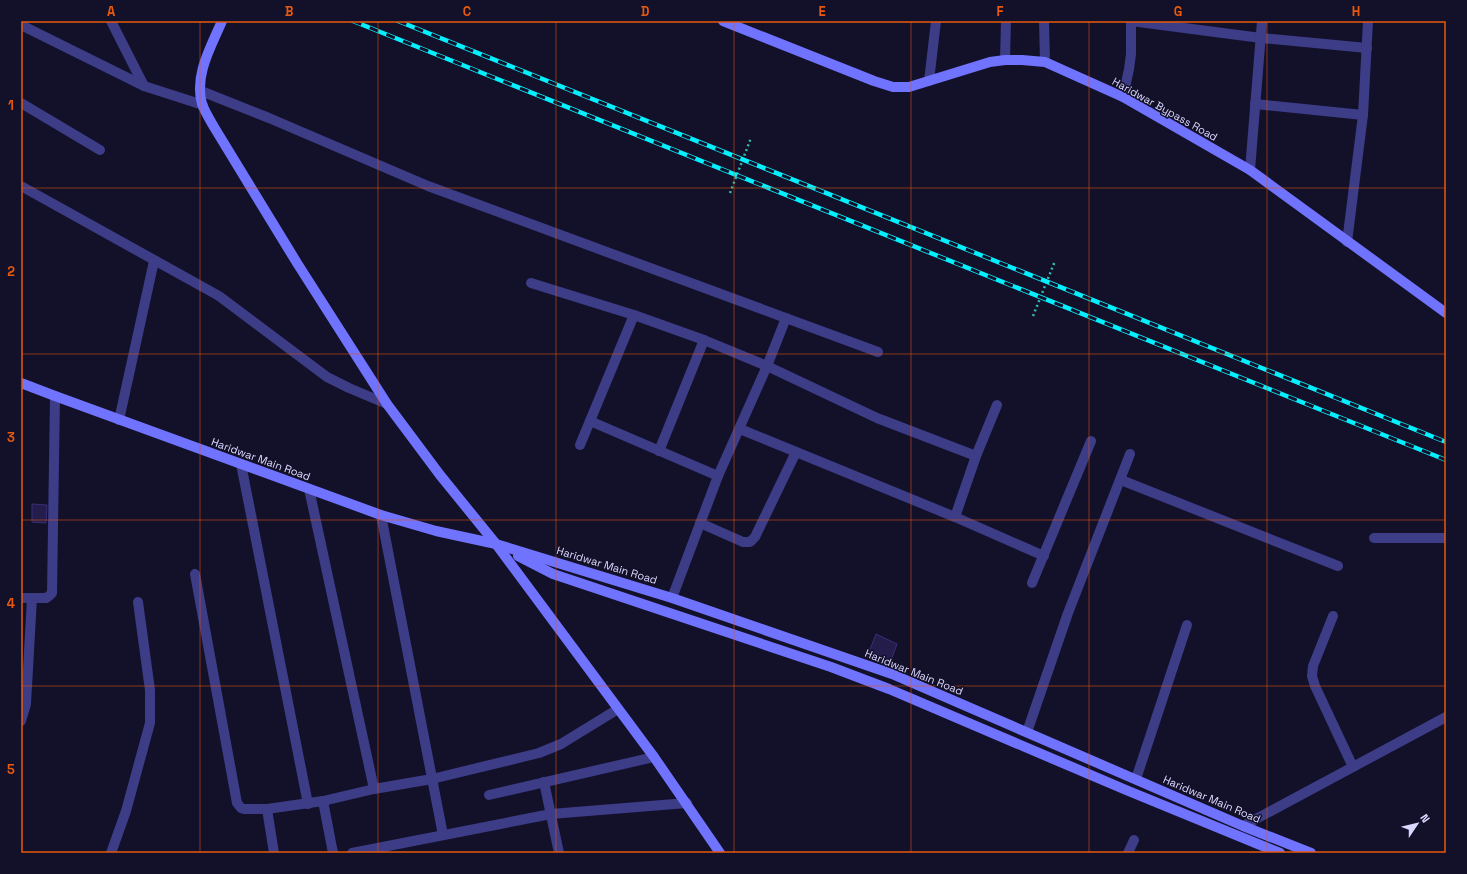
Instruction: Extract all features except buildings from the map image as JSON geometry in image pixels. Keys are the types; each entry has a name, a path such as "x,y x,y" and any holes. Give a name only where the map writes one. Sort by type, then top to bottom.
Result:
{"main road":[{"path":"222,21 203,68 199,84 203,105 214,127 297,264 387,404 440,475 496,544 654,757 687,803 718,852"},
{"name":"Haridwar Bypass Road","path":"723,21 874,81 893,87 909,87 990,62 1005,60 1045,62 1123,97 1250,170 1446,313"},
{"name":"Haridwar Main Road","path":"21,383 381,515 436,531 496,544 672,598 892,674 1243,826 1311,853"},
{"name":"Haridwar Main Road","path":"496,544 553,574 831,667 889,689 1126,790 1280,853"}],"street":[{"path":"111,21 144,86"},
{"path":"929,81 936,21"},
{"path":"1005,60 1006,21"},
{"path":"1044,21 1045,62"},
{"path":"1123,97 1130,62 1130,21 1261,38 1367,48"},
{"path":"1250,170 1262,21"},
{"path":"1347,242 1363,115 1368,21"},
{"path":"21,26 144,86 203,105"},
{"path":"201,92 270,118 428,186 878,352"},
{"path":"21,103 100,150"},
{"path":"1255,104 1363,115"},
{"path":"21,186 219,296 327,377 387,404"},
{"path":"119,420 154,261"},
{"path":"531,283 634,315 704,340 767,366 877,418 976,456"},
{"path":"580,445 634,315"},
{"path":"672,598 718,476 740,429 786,318"},
{"path":"659,451 704,340"},
{"path":"21,598 49,596 52,593 55,396"},
{"path":"955,517 976,456 997,406"},
{"path":"590,421 718,476"},
{"path":"740,429 955,517 1044,556"},
{"path":"1032,584 1091,441"},
{"path":"700,523 743,542 750,542 755,537 796,452"},
{"path":"1027,732 1068,613 1130,454"},
{"path":"241,464 308,804"},
{"path":"1120,480 1338,566"},
{"path":"309,489 374,789"},
{"path":"381,515 443,835"},
{"path":"1374,538 1446,538"},
{"path":"194,574 237,803 244,809 267,809 308,804 374,789 432,779 539,753 561,744 618,709"},
{"path":"21,721 26,704 32,598"},
{"path":"111,853 126,811 150,723 150,690 138,602"},
{"path":"1332,616 1313,666 1312,676 1315,686 1353,767"},
{"path":"1136,779 1187,625"},
{"path":"1243,826 1446,717"},
{"path":"489,795 654,757"},
{"path":"544,782 559,853"},
{"path":"323,801 333,853"},
{"path":"352,853 551,814 687,803"},
{"path":"267,809 274,853"},
{"path":"1128,853 1134,840"}],"path":[{"path":"730,194 751,138"},
{"path":"1033,316 1054,261"}],"railway":[{"path":"353,21 1446,460"},
{"path":"398,21 1446,442"}]}
